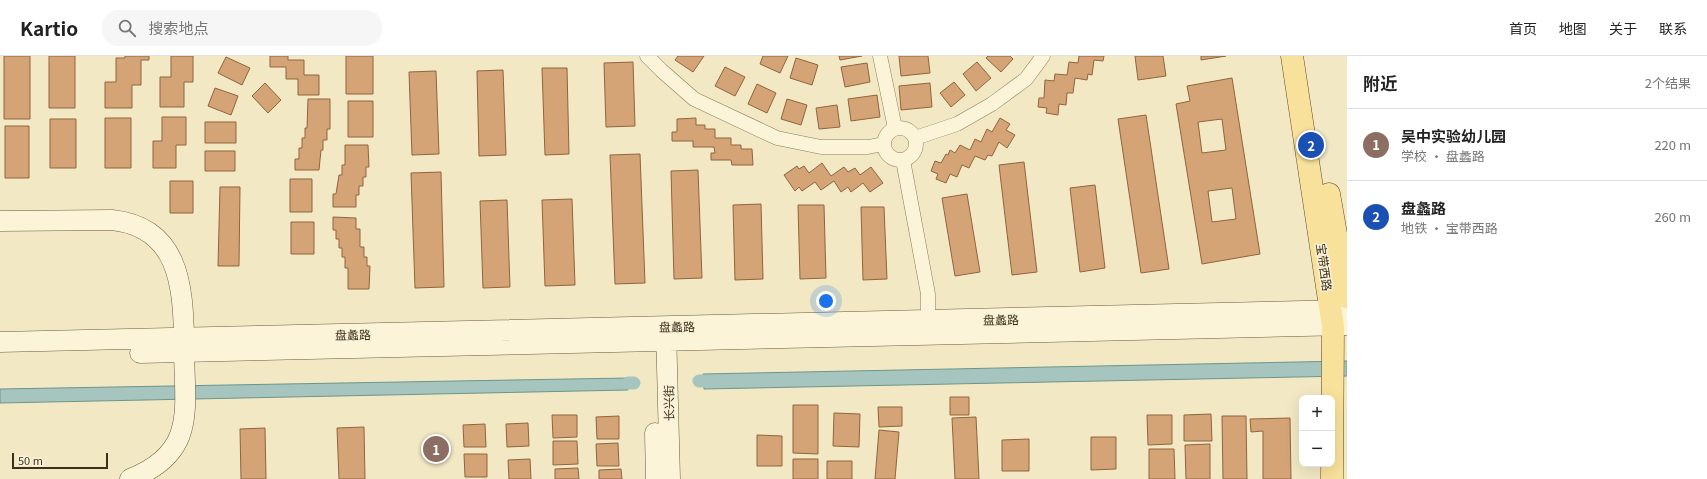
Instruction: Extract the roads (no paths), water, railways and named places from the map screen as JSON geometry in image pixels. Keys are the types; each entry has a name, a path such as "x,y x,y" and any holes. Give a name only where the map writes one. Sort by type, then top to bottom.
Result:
{"main road":[{"name":"宝带西路","path":"1292,56 1341,314"},
{"name":"宝带西路","path":"1307,56 1341,314 1333,356 1332,479"},
{"path":"0,220 112,220 125,222 145,231 161,243 176,266 183,300 185,382 184,424 176,446 158,465 130,479"},
{"name":"盘蠡路","path":"3,349 928,328 1341,314"},
{"name":"长兴街","path":"656,479 660,334"},
{"name":"长兴街","path":"660,334 670,479"}],"street":[{"path":"648,56 661,70 694,99 777,138 821,147 868,147 883,144"},
{"path":"880,56 895,128"},
{"path":"915,138 957,124 992,104 1026,79 1043,56"},
{"path":"900,127 909,130 915,138 915,149 908,158 903,160 892,158 884,150 883,144 887,134 895,128 900,127"},
{"path":"903,160 928,294 928,328"}],"water":[{"path":"1347,361 1347,376 704,389 703,374"},
{"path":"628,378 628,390 0,403 0,389"}],"waterway":[{"path":"628,383 634,383"}],"place":[{"name":"盘蠡路","path":"1311,145"},
{"name":"吴中实验幼儿园","path":"436,449"}]}
